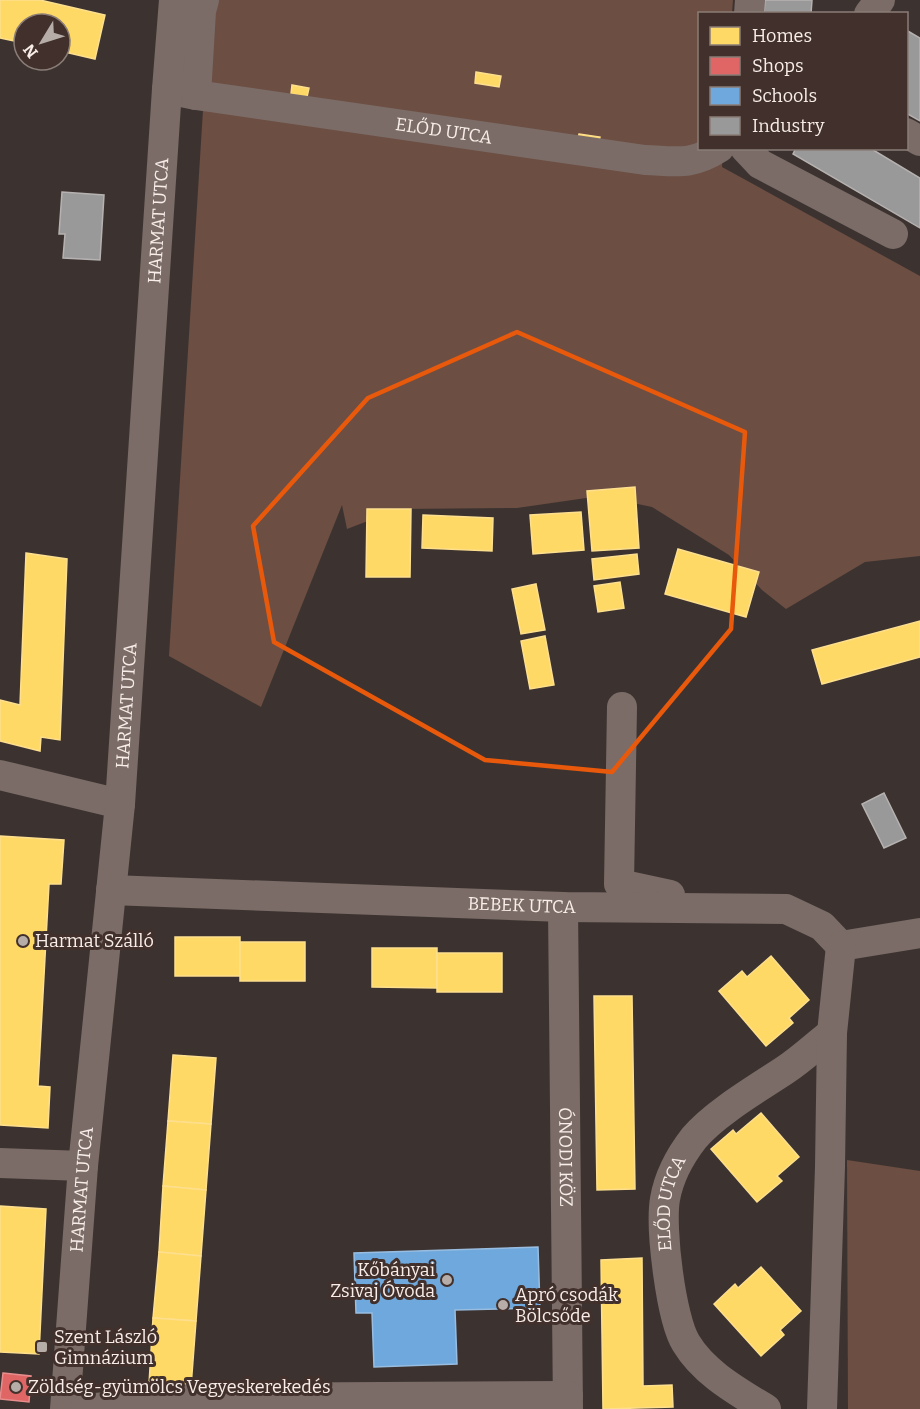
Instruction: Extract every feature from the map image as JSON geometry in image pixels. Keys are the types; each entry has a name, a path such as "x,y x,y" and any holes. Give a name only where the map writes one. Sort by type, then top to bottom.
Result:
{"street":[{"name":"HARMAT UTCA","path":"65,1409 83,1166 120,804 166,89 174,0"},
{"path":"196,95 201,11 204,0"},
{"path":"871,12 880,0"},
{"name":"ELŐD UTCA","path":"166,89 645,160 686,163 716,150"},
{"path":"747,150 760,164 893,234"},
{"path":"622,707 619,884 741,909"},
{"path":"0,775 120,804"},
{"name":"BEBEK UTCA","path":"111,890 563,907 786,909 822,926 841,946"},
{"name":"ÓNODI KÖZ","path":"563,907 568,1403"},
{"path":"822,1409 832,1033 841,946 920,933"},
{"name":"ELŐD UTCA","path":"766,1409 730,1387 705,1365 685,1342 674,1305 668,1271 664,1228 665,1199 676,1163 696,1136 721,1114 787,1069 832,1033"},
{"path":"0,1163 83,1166"},
{"path":"84,1409 206,1404 568,1403"}],"highlighted area":[{"path":"517,332 745,432 731,629 612,772 485,760 274,642 253,526 368,398"}],"shaded area":[{"path":"218,0 733,0 732,12 698,12 698,150 723,150 722,167 920,276 920,556 865,562 786,609 762,590 729,555 652,507 600,496 517,508 399,509 347,529 342,505 261,707 169,656 203,110 203,67"},
{"path":"847,1160 920,1171 920,1409 848,1409"}],"building: Homes":[{"path":"0,0 40,0 105,15 95,59 72,54 72,12 12,12 12,40 0,38"},
{"path":"476,72 501,76 499,87 475,83"},
{"path":"292,85 309,88 307,97 291,94"},
{"path":"579,134 600,137 598,145 577,142"},
{"path":"635,487 639,548 592,551 587,491"},
{"path":"367,509 411,509 410,577 366,577"},
{"path":"581,512 584,550 533,554 530,515"},
{"path":"423,515 493,518 492,551 422,548"},
{"path":"678,549 759,572 746,617 665,594"},
{"path":"26,553 67,559 60,740 41,737 40,751 0,741 0,700 20,705"},
{"path":"637,554 639,574 594,580 592,559"},
{"path":"620,582 624,608 598,612 594,586"},
{"path":"536,584 545,630 521,634 512,589"},
{"path":"920,621 920,657 822,684 812,650"},
{"path":"545,636 554,685 530,689 521,641"},
{"name":"Harmat Szálló","path":"0,836 64,840 61,884 49,884 38,1086 50,1087 48,1128 0,1125"},
{"path":"175,937 240,937 240,976 175,976"},
{"path":"240,942 305,942 305,981 240,981"},
{"path":"372,948 437,948 437,988 372,987"},
{"path":"437,953 502,953 502,992 437,992"},
{"path":"771,956 809,1000 789,1018 793,1023 766,1046 719,991 742,971 747,977"},
{"path":"594,996 632,996 635,1189 597,1190"},
{"path":"173,1055 216,1058 211,1124 168,1121"},
{"path":"761,1113 799,1157 777,1176 782,1181 757,1202 711,1149 733,1130 736,1134"},
{"path":"168,1121 211,1124 206,1190 163,1186"},
{"path":"163,1186 206,1190 201,1256 159,1252"},
{"path":"0,1206 46,1209 39,1354 0,1352"},
{"path":"159,1252 201,1256 196,1321 153,1318"},
{"path":"642,1258 643,1386 672,1385 673,1407 603,1409 601,1260"},
{"path":"761,1267 801,1311 780,1330 784,1335 761,1356 714,1304 735,1284 738,1288"},
{"path":"153,1318 196,1321 191,1387 149,1384"}],"building: Shops":[{"name":"Zöldség-gyümölcs Vegyeskerekedés","path":"3,1373 31,1376 29,1402 0,1399"}],"building: Schools":[{"name":"Kőbányai Zsivaj Óvoda","path":"538,1247 540,1308 455,1310 457,1364 374,1367 372,1313 356,1313 354,1253"}],"building: Industry":[{"path":"765,0 812,0 811,12 764,12"},
{"path":"908,31 920,38 920,121 908,114"},
{"path":"795,150 873,150 920,178 920,228 793,154"},
{"path":"62,192 104,195 100,260 63,258 65,234 59,234"},
{"path":"884,793 906,838 884,848 862,804"}],"place":[{"name":"Harmat Szálló","path":"23,941"},
{"name":"Kőbányai Zsivaj Óvoda","path":"447,1280"},
{"name":"Apró csodák Bölcsőde","path":"503,1305"},
{"name":"Szent László Gimnázium","path":"42,1347"},
{"name":"Zöldség-gyümölcs Vegyeskerekedés","path":"16,1387"}]}
